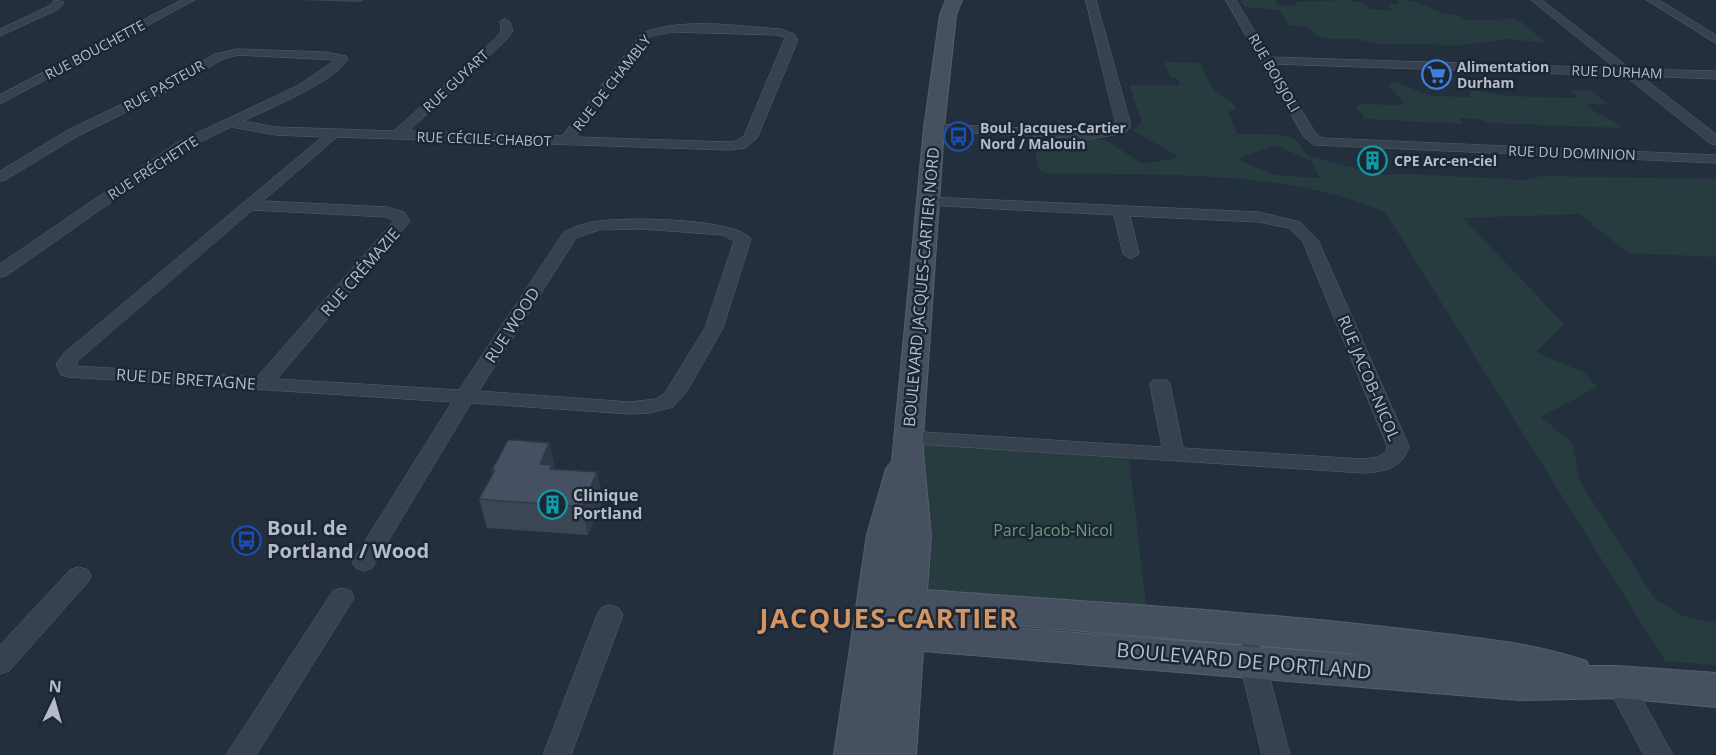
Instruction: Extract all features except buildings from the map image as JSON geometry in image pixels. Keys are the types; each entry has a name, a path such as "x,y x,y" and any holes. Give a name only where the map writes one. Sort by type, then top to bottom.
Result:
{"street":[{"path":"0,33 59,3 40,0"},
{"name":"RUE BOUCHETTE","path":"0,100 190,0"},
{"path":"934,128 1091,135 1120,130 1123,122 1091,0"},
{"name":"RUE BOISJOLI","path":"1231,0 1311,137 1319,142"},
{"path":"1536,0 1716,141"},
{"path":"1652,0 1716,40"},
{"path":"1664,0 1716,32"},
{"name":"BOULEVARD JACQUES-CARTIER NORD","path":"855,755 890,618 914,536 907,445 934,128 949,5"},
{"name":"RUE GUYART","path":"396,136 501,39 507,31 505,22"},
{"name":"RUE DE CHAMBLY","path":"565,142 646,35 651,32 671,29 786,34 792,40 750,138 740,145"},
{"name":"RUE PASTEUR","path":"0,177 73,133 157,92 219,56 238,52 324,55 342,58"},
{"name":"RUE FRÉCHETTE","path":"0,272 174,151 310,84 340,63 342,58"},
{"name":"RUE DURHAM","path":"1266,60 1716,75"},
{"path":"0,88 21,89"},
{"name":"RUE CÉCILE-CHABOT","path":"229,123 262,130 334,134 720,147 740,145"},
{"name":"RUE DE BRETAGNE","path":"334,134 71,357 66,364 68,371 631,407 663,404"},
{"name":"RUE DU DOMINION","path":"1319,142 1716,159"},
{"name":"RUE JACOB-NICOL","path":"907,445 1174,454 1364,466 1388,462 1394,456 1398,446 1310,240 1301,229 1284,221 1260,217 929,202"},
{"name":"RUE CRÉMAZIE","path":"252,205 387,212 399,216 402,221 262,384"},
{"path":"1121,211 1131,254"},
{"name":"RUE WOOD","path":"364,562 465,397 570,235 576,230 606,224 723,230 739,235 743,239 714,328 677,391 663,404"},
{"path":"1160,384 1174,454"},
{"path":"0,663 79,576"},
{"path":"240,755 342,598"},
{"path":"557,755 610,615"},
{"name":"BOULEVARD JACQUES-CARTIER NORD","path":"890,618 895,755"},
{"name":"BOULEVARD DE PORTLAND","path":"890,618 1249,646 1519,684 1618,682 1716,690"},
{"path":"1249,646 1276,755"},
{"path":"1618,682 1659,755"}],"green space":[{"path":"1241,0 1275,0 1278,5 1297,6 1295,2 1349,0 1362,3 1370,9 1393,11 1388,4 1398,4 1399,0 1408,0 1466,20 1512,19 1521,22 1543,40 1542,43 1511,39 1460,45 1378,44 1355,39 1331,39 1315,35 1309,28 1289,25 1279,10 1245,7"},
{"path":"1164,62 1201,63 1212,88 1234,103 1236,110 1228,111 1237,134 1289,137 1294,139 1309,156 1380,175 1407,174 1528,180 1541,176 1716,179 1716,257 1627,253 1580,214 1463,218 1564,324 1536,352 1585,373 1597,387 1541,417 1573,444 1579,480 1655,599 1683,616 1716,623 1716,665 1665,661 1385,212 1345,198 1260,181 1173,175 1043,173 1038,169 1034,140 1039,138 1104,139 1143,164 1176,158 1176,155 1132,130 1142,122 1129,85 1180,85 1177,78 1170,77","holes":["1275,145 1311,161 1320,178 1273,175 1238,159"]},
{"path":"1395,82 1432,96 1470,97 1471,93 1466,88 1508,96 1575,98 1577,96 1571,90 1591,91 1608,104 1586,104 1595,112 1621,125 1618,128 1490,123 1479,119 1459,118 1463,124 1365,119 1356,106 1404,104 1388,84"},
{"name":"Parc Jacob-Nicol","path":"908,438 1128,451 1148,621 909,603"}],"place":[{"name":"Alimentation Durham","path":"1436,75"},
{"name":"Boul. Jacques-Cartier Nord / Malouin","path":"959,136"},
{"name":"CPE Arc-en-ciel","path":"1373,161"},
{"name":"Clinique Portland","path":"552,504"},
{"name":"Boul. de Portland / Wood","path":"246,540"}],"district":[{"name":"JACQUES-CARTIER","path":"889,619"}]}
